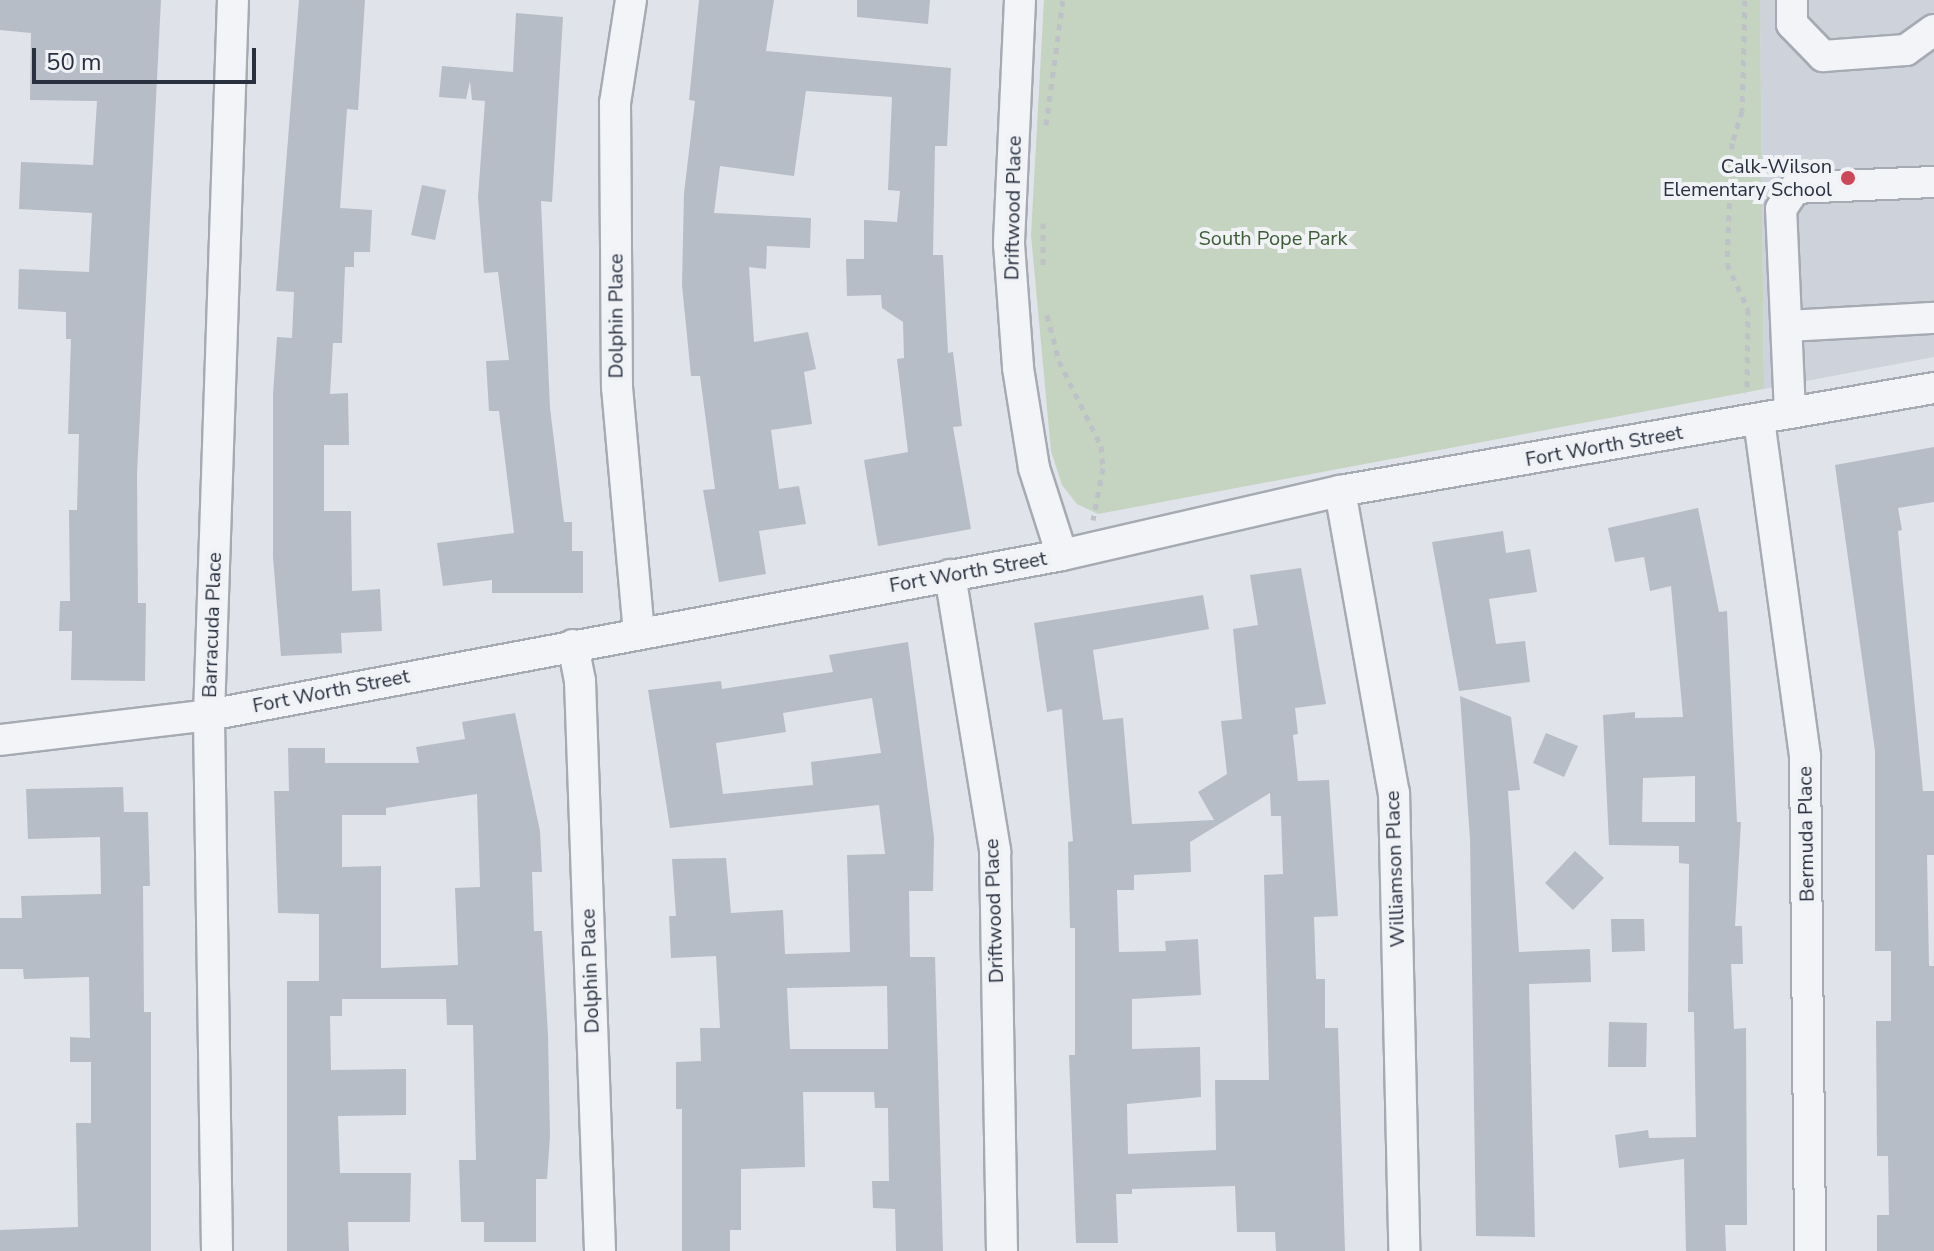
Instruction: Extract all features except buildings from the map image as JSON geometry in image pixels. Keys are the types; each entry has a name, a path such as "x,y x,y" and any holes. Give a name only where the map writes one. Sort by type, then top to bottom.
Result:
{"street":[{"name":"Barracuda Place","path":"217,1251 209,715 233,0"},
{"name":"Dolphin Place","path":"631,0 615,103 617,387 639,632"},
{"name":"Driftwood Place","path":"1020,0 1009,244 1017,352 1034,468 1075,552"},
{"path":"1792,0 1792,24 1823,56 1906,50 1934,30"},
{"path":"1790,413 1789,326 1781,209 1795,188 1934,182"},
{"path":"1789,326 1934,318"},
{"name":"Fort Worth Street","path":"0,740 209,715 1075,552 1340,491 1934,388"},
{"name":"Bermuda Place","path":"1752,421 1805,757 1810,1251"},
{"name":"Williamson Place","path":"1340,491 1394,793 1404,1251"},
{"name":"Driftwood Place","path":"950,575 995,851 1002,1251"},
{"name":"Dolphin Place","path":"573,645 580,681 600,1251"}],"path":[{"path":"1044,130 1059,54 1063,0"},
{"path":"1745,0 1742,111 1732,143 1727,264 1748,309 1752,421"},
{"path":"1043,219 1044,282"},
{"path":"1047,311 1059,361 1101,446 1103,468 1075,552"}],"shaded area":[{"name":"Calk-Wilson Elementary School","path":"1760,0 1934,0 1934,357 1764,389"}],"green space":[{"name":"South Pope Park","path":"1044,0 1760,0 1764,389 1098,514 1077,504 1062,485 1051,451 1031,235"}],"place":[{"name":"Calk-Wilson Elementary School","path":"1848,178"}]}
